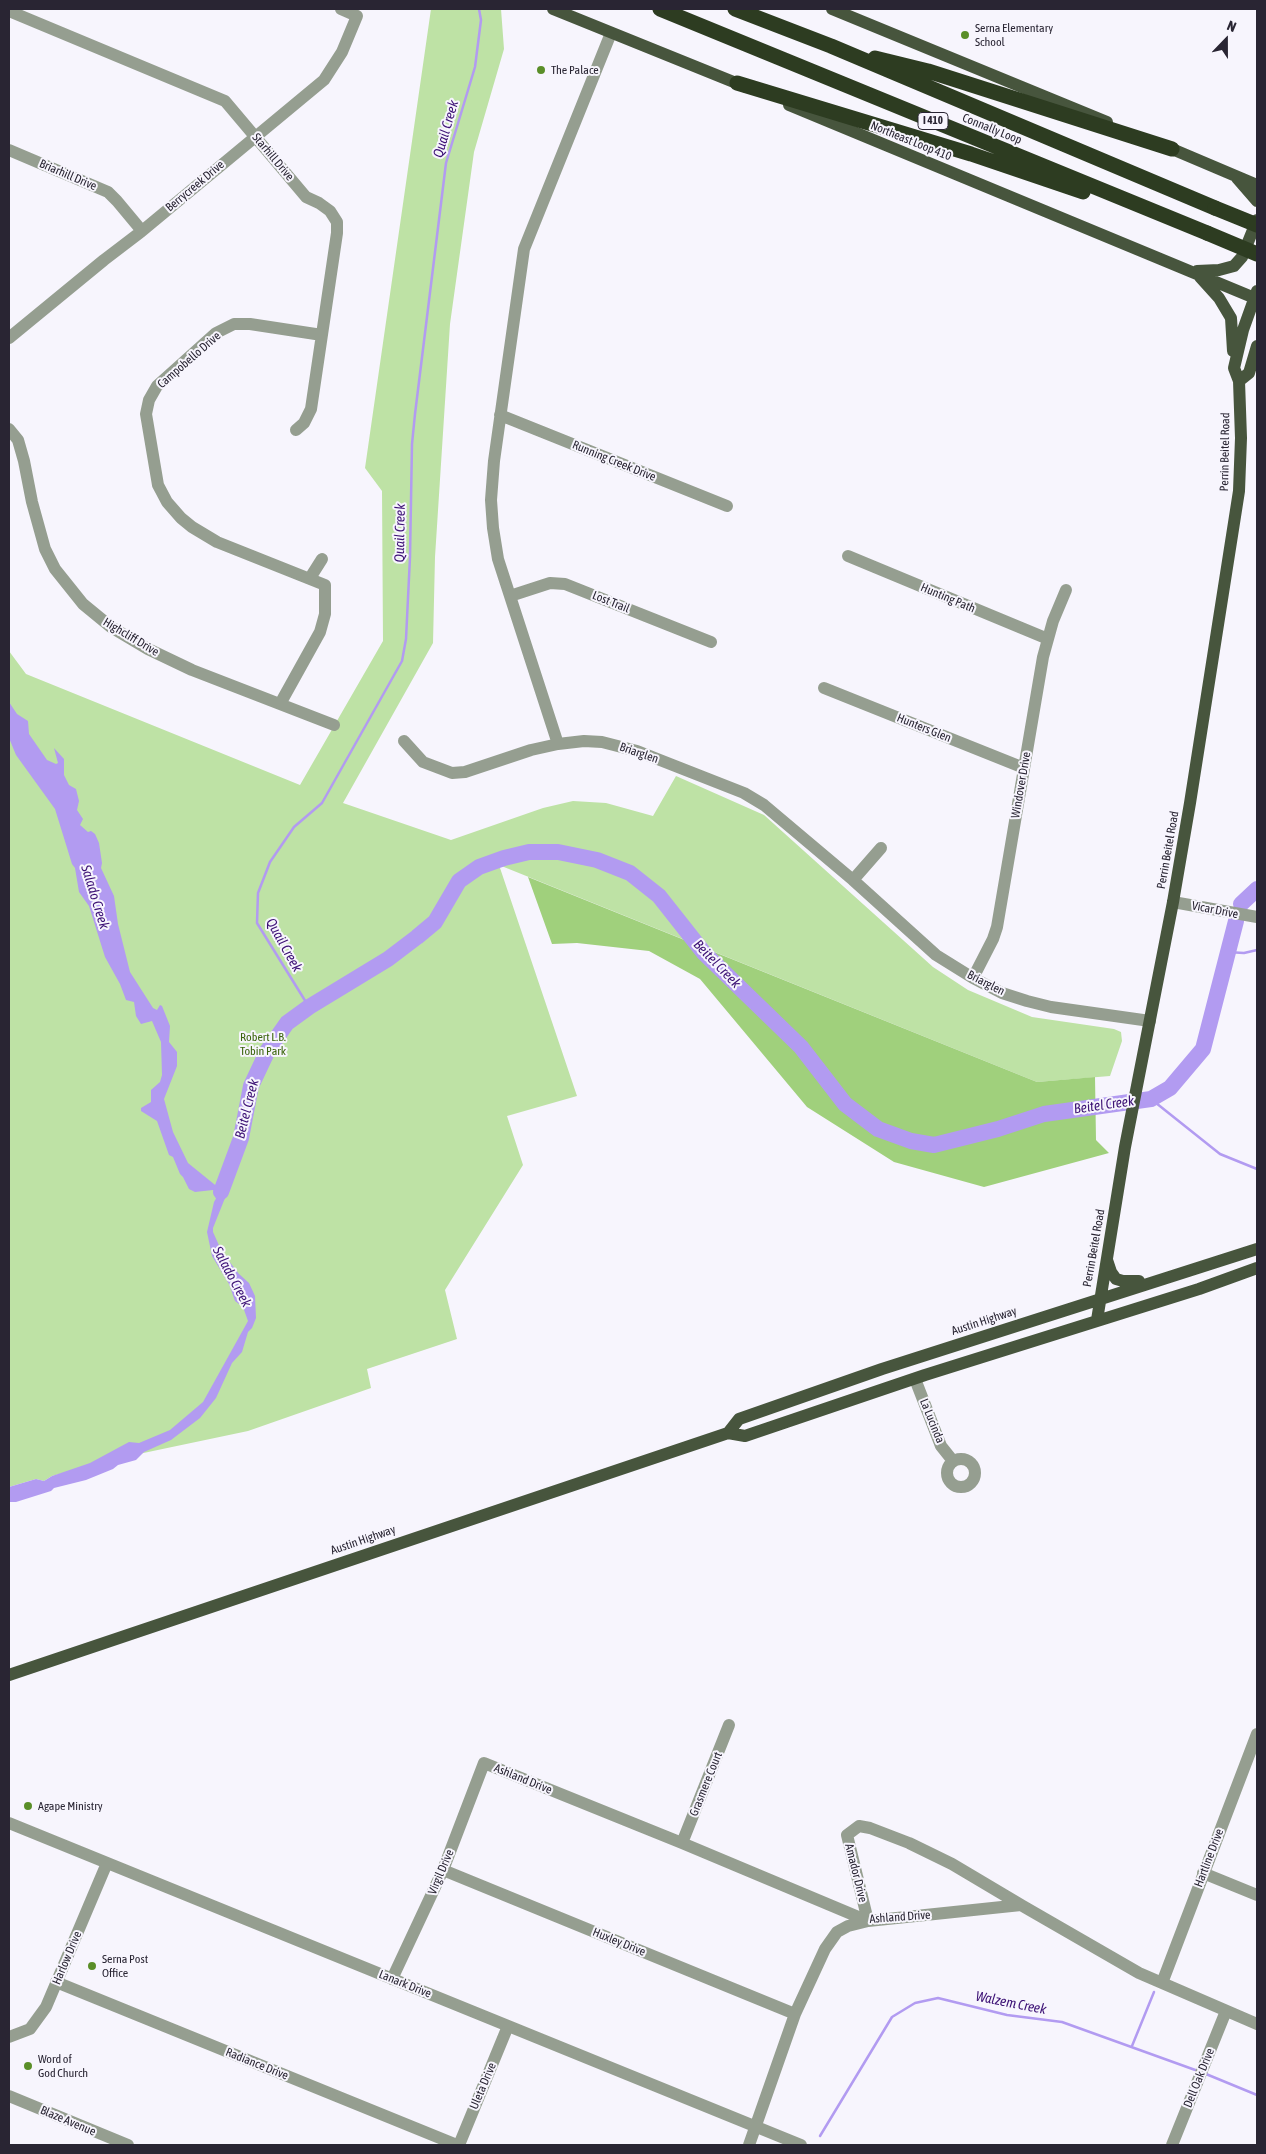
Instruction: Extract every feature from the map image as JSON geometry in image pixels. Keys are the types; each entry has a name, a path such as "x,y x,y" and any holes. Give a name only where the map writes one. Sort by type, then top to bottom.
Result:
{"highway":[{"name":"Connally Loop","path":"660,9 1257,254"},
{"name":"Connally Loop","path":"735,9 831,46 1257,226"},
{"path":"831,46 928,71 1172,149"},
{"path":"737,83 971,154 1207,233"}],"main road":[{"name":"Northeast Loop 410","path":"553,9 1256,296"},
{"path":"832,9 1257,185"},
{"path":"1236,176 1257,177"},
{"path":"1236,176 1257,201"},
{"path":"1194,272 1219,270 1234,266 1242,256 1257,220"},
{"name":"Perrin Beitel Road","path":"1194,272 1219,298 1231,318 1234,368 1244,377"},
{"path":"1234,368 1243,330 1256,296"},
{"name":"Perrin Beitel Road","path":"1097,1320 1125,1147 1173,902 1239,491 1244,377 1257,346"},
{"path":"1244,377 1257,359"},
{"name":"Austin Highway","path":"728,1433 741,1418 882,1369 1257,1249"},
{"path":"1107,1257 1111,1272 1116,1279 1122,1281 1155,1281"},
{"name":"Austin Highway","path":"9,1675 398,1542 728,1433 745,1436 915,1378 1198,1289 1257,1268"}],"street":[{"name":"Berrycreek Drive","path":"9,338 324,80 342,52 357,16 341,9"},
{"name":"Starhill Drive","path":"13,11 225,101 306,197 330,211 336,222 337,233 311,409 304,423 296,430"},
{"path":"558,744 498,559 491,500 500,415 524,249 611,33"},
{"name":"Briarhill Drive","path":"9,150 108,192 142,231"},
{"name":"Campobello Drive","path":"280,704 323,623 325,585 217,542 181,518 167,502 158,485 146,414 149,400 157,386 216,333 234,324 250,324 322,335"},
{"name":"Running Creek Drive","path":"500,415 727,506"},
{"name":"Highcliff Drive","path":"9,429 18,440 45,549 55,569 83,604 111,627 148,649 192,670 334,725"},
{"name":"Hunting Path","path":"848,556 1048,640"},
{"path":"310,578 322,559"},
{"name":"Lost Trail","path":"510,596 550,583 565,584 711,642"},
{"name":"Windover Drive","path":"973,978 997,927 1048,640 1066,590"},
{"name":"Hunters Glen","path":"824,688 1024,768"},
{"name":"Briarglen","path":"404,741 424,762 452,773 465,772 531,750 558,744 584,741 619,746 744,793 782,818 936,955 973,978 1002,993 1027,1001 1150,1021"},
{"path":"853,880 881,848"},
{"name":"Vicar Drive","path":"1173,902 1257,917"},
{"name":"La Lucinda","path":"915,1378 941,1446 953,1461"},
{"name":"Grasmere Court","path":"682,1842 729,1725"},
{"name":"Hartline Drive","path":"1162,1983 1203,1873 1254,1749 1257,1734"},
{"name":"Ashland Drive","path":"484,1763 682,1842 868,1921 1021,1904"},
{"name":"Virgil Drive","path":"392,1979 443,1870 484,1763"},
{"name":"Lanark Drive","path":"9,1823 801,2145"},
{"name":"Amador Drive","path":"868,1921 847,1835 860,1826 909,1843 952,1864 1021,1904"},
{"name":"Harlow Drive","path":"9,2037 35,2025 46,2007 107,1863"},
{"name":"Huxley Drive","path":"443,1870 795,2014"},
{"path":"1203,1873 1257,1894"},
{"path":"1021,1904 1139,1973 1257,2024"},
{"path":"749,2145 795,2014 825,1949 837,1932 848,1926 868,1921"},
{"name":"Radiance Drive","path":"56,1982 458,2145"},
{"name":"Dell Oak Drive","path":"1172,2145 1226,2011"},
{"name":"Uleta Drive","path":"458,2145 508,2026"},
{"name":"Blaze Avenue","path":"9,2096 128,2145"}],"green space":[{"name":"Robert L.B. Tobin Park","path":"431,9 501,9 504,49 474,152 450,324 435,557 433,643 343,803 451,840 543,808 573,801 606,803 653,816 676,776 764,815 933,967 968,990 1032,1017 1114,1029 1121,1032 1122,1041 1110,1076 1037,1082 499,865 577,1096 507,1116 523,1165 445,1290 457,1339 367,1369 371,1388 248,1431 115,1459 52,1476 44,1481 36,1479 9,1487 9,651 26,674 300,785 383,641 382,491 365,468"},
{"path":"528,877 1037,1082 1095,1077 1096,1140 1109,1153 984,1187 894,1162 807,1107 700,979 649,951 577,943 552,944"}],"water":[{"name":"Salado Creek","path":"9,702 17,714 28,721 29,734 47,760 58,763 54,748 64,759 64,775 69,785 76,789 79,801 77,810 83,819 80,825 88,832 91,831 95,834 99,843 101,868 114,896 118,924 130,972 153,1008 157,1010 160,1005 162,1006 170,1026 169,1042 177,1052 177,1066 164,1099 173,1132 188,1163 225,1193 213,1232 222,1252 239,1274 249,1283 255,1296 256,1318 248,1332 242,1352 232,1363 216,1398 200,1418 171,1440 144,1452 136,1460 118,1465 86,1480 54,1488 51,1491 16,1502 9,1502 9,1487 36,1479 44,1481 52,1476 90,1463 129,1442 139,1443 170,1430 203,1402 248,1321 243,1307 235,1301 229,1284 212,1256 207,1232 218,1192 213,1190 195,1192 189,1189 173,1157 169,1155 157,1121 141,1111 141,1108 151,1102 151,1090 160,1082 162,1075 161,1042 152,1021 141,1024 136,1016 134,1002 126,1000 120,984 105,957 89,906 79,892 75,868 72,864 55,809 16,755 9,738"}],"waterway":[{"name":"Quail Creek","path":"309,1007 257,923 258,893 270,862 294,827 322,803 402,661 406,639 412,444 415,414 446,163 475,67 481,20 479,9"},
{"name":"Beitel Creek","path":"221,1192 241,1138 251,1086 268,1050 287,1023 309,1007 388,959 417,937 435,922 459,881 479,867 504,858 529,852 558,852 597,860 630,873 659,896 704,953 801,1047 845,1104 878,1129 911,1141 934,1145 998,1129 1044,1114 1151,1099 1170,1088 1203,1049 1236,921"},
{"name":"Beitel Creek","path":"1241,904 1257,889"},
{"path":"1227,952 1244,953 1257,950"},
{"path":"1151,1099 1220,1154 1257,1169"},
{"path":"1132,2046 1154,1992"},
{"name":"Walzem Creek","path":"820,2136 892,2017 915,2003 938,1998 1007,2015 1062,2022 1198,2071"},
{"name":"Walzem Creek","path":"1206,2074 1257,2095"}],"place":[{"name":"Serna Elementary School","path":"965,35"},
{"name":"The Palace","path":"541,70"},
{"name":"Agape Ministry","path":"28,1806"},
{"name":"Serna Post Office","path":"92,1966"},
{"name":"Word of God Church","path":"28,2066"}]}
